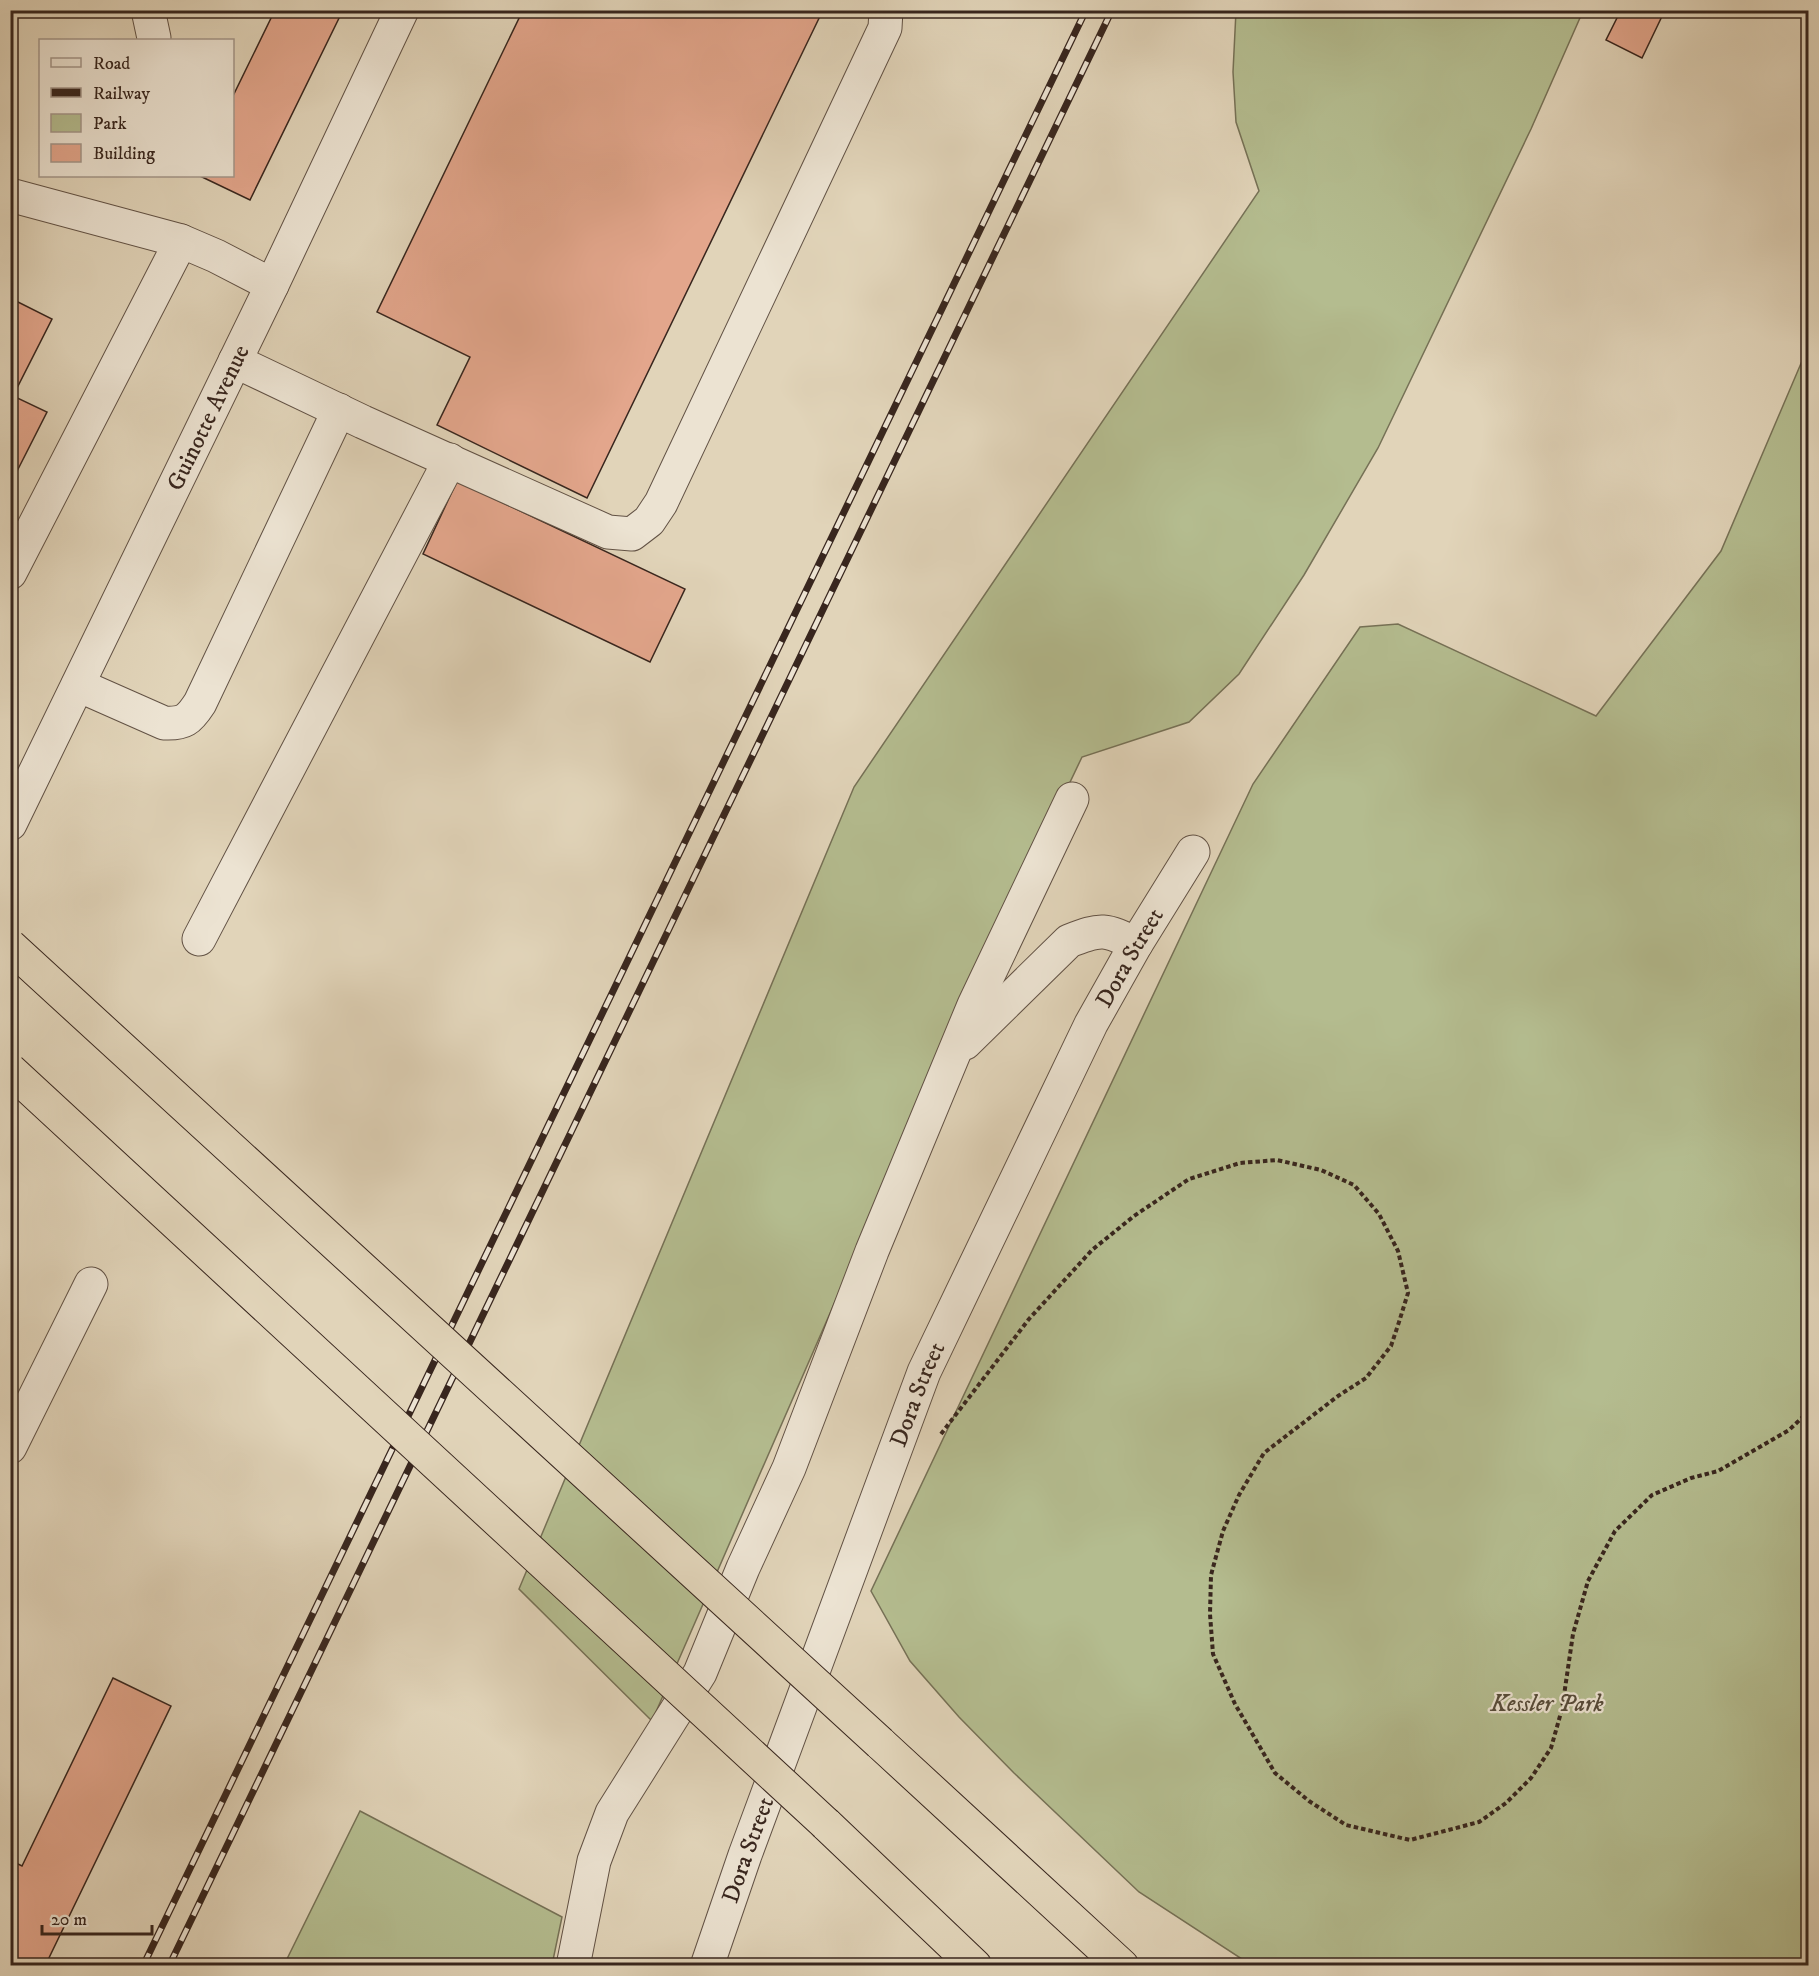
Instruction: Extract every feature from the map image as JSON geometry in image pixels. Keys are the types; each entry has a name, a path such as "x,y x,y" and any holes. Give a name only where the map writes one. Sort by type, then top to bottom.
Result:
{"highway":[{"path":"10,946 1122,1965"},
{"path":"10,1070 826,1824 975,1965"}],"street":[{"name":"Guinotte Avenue","path":"10,824 272,285 402,10"},
{"path":"235,361 608,532 632,534 649,521 661,503 885,28 886,10"},
{"path":"10,195 180,241 216,255 272,285"},
{"path":"10,573 180,241"},
{"path":"78,686 164,723 178,723 190,717 200,703 339,410"},
{"path":"199,939 450,460"},
{"path":"573,1965 594,1861 612,1813 700,1673 743,1568 789,1467 872,1251 974,1005 1072,799"},
{"name":"Dora Street","path":"707,1965 749,1844 924,1372 1091,1024 1136,944 1193,852"},
{"path":"955,1053 1069,941 1090,932 1109,931 1136,944"},
{"path":"10,1447 91,1284"}],"path":[{"path":"938,1438 1029,1319 1092,1250 1134,1216 1189,1179 1240,1163 1276,1160 1321,1170 1354,1185 1379,1214 1398,1251 1408,1293 1391,1346 1366,1378 1338,1396 1264,1453 1239,1495 1223,1531 1211,1575 1210,1614 1213,1654 1235,1704 1275,1773 1310,1801 1346,1825 1410,1840 1479,1822 1506,1803 1531,1778 1551,1748 1562,1709 1573,1634 1588,1581 1615,1532 1652,1495 1691,1478 1718,1471 1789,1430 1809,1412"}],"green space":[{"path":"1236,11 1583,11 1531,129 1378,448 1304,575 1239,674 1189,722 1082,757 972,988 652,1721 519,1589 854,787 1259,191 1236,122 1233,72"},
{"name":"Kessler Park","path":"1808,347 1808,1965 1251,1965 1139,1892 1014,1773 959,1717 910,1661 871,1591 1253,784 1360,627 1398,624 1596,716 1721,551"},
{"path":"360,1811 562,1917 552,1965 284,1965"}],"building":[{"path":"275,10 343,10 250,200 202,177 234,177 234,94"},
{"path":"523,10 823,10 587,498 437,425 470,357 377,312"},
{"path":"1621,10 1665,10 1642,58 1606,40"},
{"path":"10,298 52,319 13,396 47,412 10,485"},
{"path":"457,481 685,589 650,662 423,554"},
{"path":"113,1678 171,1706 45,1966 10,1966 10,1860 22,1866"}],"railway":[{"path":"143,1966 1086,10"},
{"path":"169,1966 1112,10"}]}
